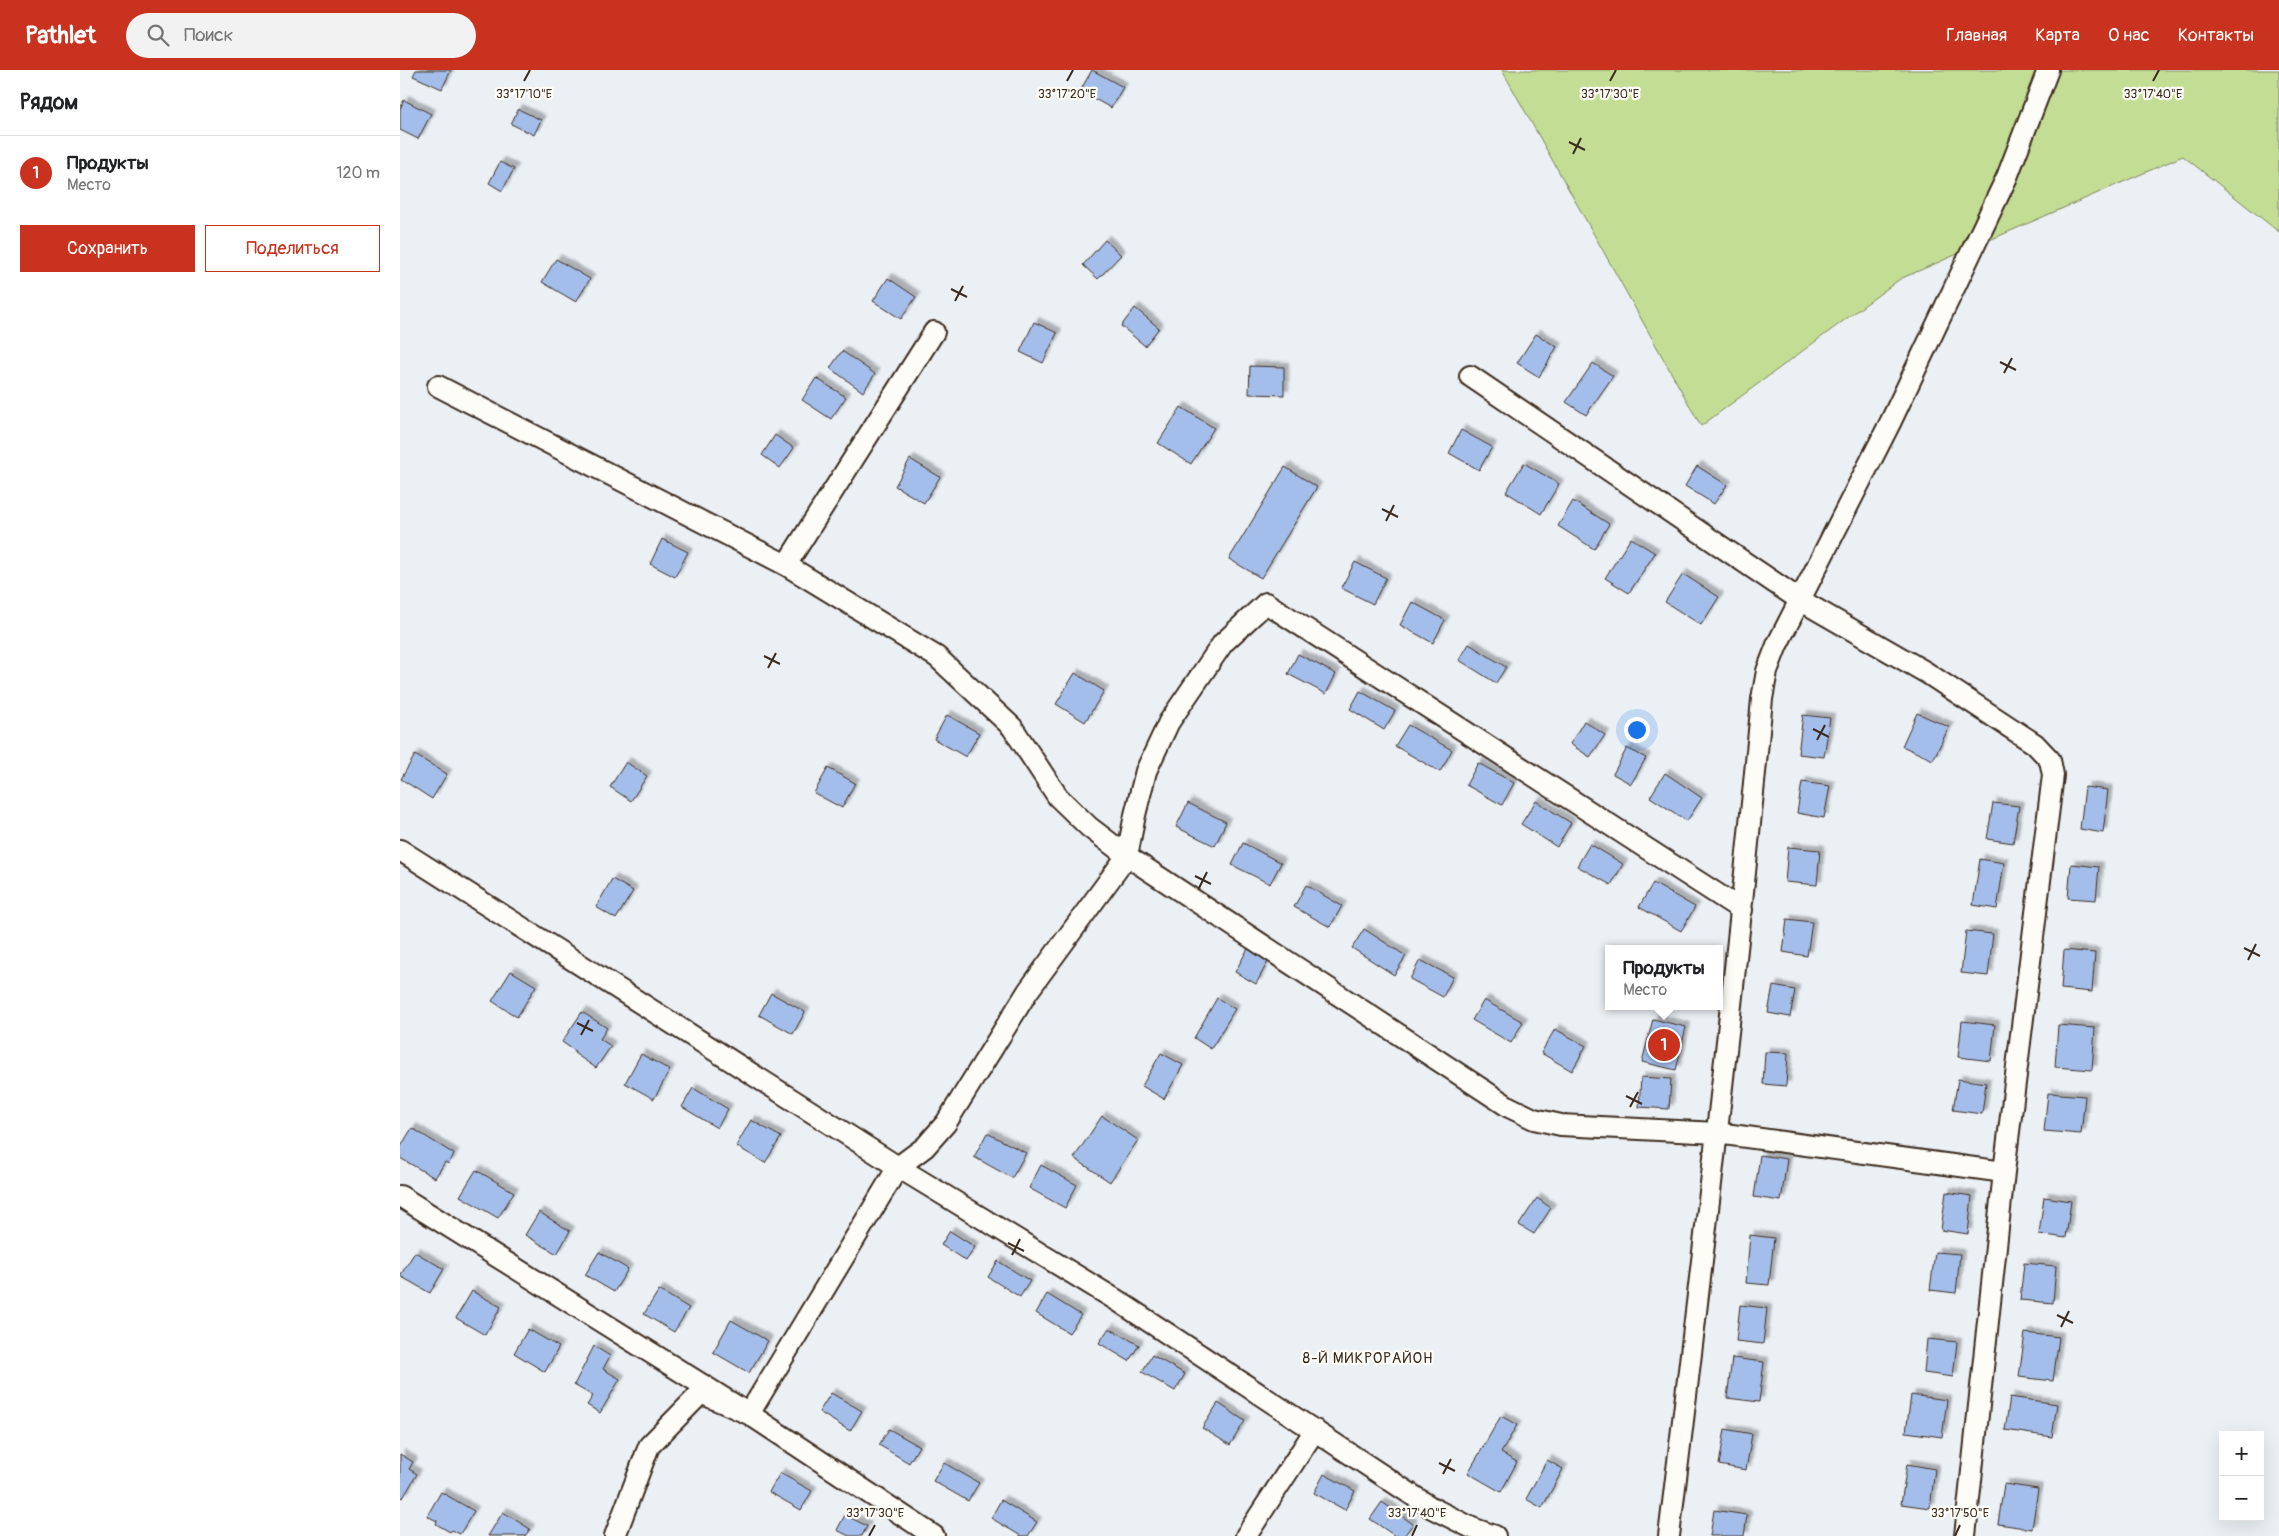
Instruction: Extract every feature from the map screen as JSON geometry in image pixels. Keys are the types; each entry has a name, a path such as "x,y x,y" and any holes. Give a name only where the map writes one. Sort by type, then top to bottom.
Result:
{"street":[{"path":"1669,1536 1717,1133 1742,910 1762,699 1767,671 1800,600 1890,423 2008,177 2048,70"},
{"path":"786,566 934,332"},
{"path":"1470,376 1800,600 1927,673 2035,744 2050,760 2053,776 2004,1172 1964,1536"},
{"path":"438,386 786,566 937,658 1012,727 1058,797 1089,827 1127,856 1510,1107 1534,1119 1561,1125 1717,1133 2004,1172"},
{"path":"749,1414 898,1167 925,1147 946,1123 1028,990 1127,856 1146,771 1169,722 1223,643 1266,603 1742,910"},
{"path":"400,850 898,1167 1118,1300 1432,1508 1472,1528 1495,1536"},
{"path":"400,1196 749,1414 934,1536"},
{"path":"615,1536 649,1446 700,1393 749,1414"},
{"path":"1246,1536 1315,1430"}],"green space":[{"path":"1502,70 2279,70 2279,232 2183,156 1900,279 1701,426"}],"building":[{"path":"416,70 451,70 442,89 413,76"},
{"path":"1092,70 1123,87 1111,108 1080,91"},
{"path":"404,100 431,114 418,139 400,130 400,109"},
{"path":"518,109 541,120 534,135 511,124"},
{"path":"500,162 514,169 502,191 489,183"},
{"path":"1105,240 1121,255 1098,279 1083,265"},
{"path":"556,259 590,279 576,302 542,282"},
{"path":"888,278 916,297 901,319 873,301"},
{"path":"1135,308 1159,328 1145,346 1121,326"},
{"path":"1034,322 1057,333 1043,363 1020,352"},
{"path":"1536,334 1557,347 1539,377 1517,363"},
{"path":"842,351 875,374 863,392 830,368"},
{"path":"1593,363 1613,376 1586,415 1566,402"},
{"path":"1250,366 1284,367 1284,395 1249,394"},
{"path":"816,378 846,397 831,419 802,400"},
{"path":"1181,407 1214,428 1191,464 1158,443"},
{"path":"1461,430 1492,447 1479,470 1449,453"},
{"path":"775,435 794,448 780,468 762,455"},
{"path":"910,459 940,477 924,503 895,486"},
{"path":"1524,463 1559,484 1541,514 1506,492"},
{"path":"1697,466 1727,485 1714,504 1685,486"},
{"path":"1285,467 1317,487 1261,578 1229,559"},
{"path":"1573,501 1609,524 1594,549 1558,526"},
{"path":"1631,538 1655,553 1629,593 1605,578"},
{"path":"662,539 688,552 675,577 650,564"},
{"path":"1355,562 1386,578 1373,604 1341,588"},
{"path":"1683,574 1719,597 1701,625 1665,602"},
{"path":"1412,602 1445,620 1433,643 1400,625"},
{"path":"1469,644 1506,667 1496,683 1459,660"},
{"path":"1298,654 1336,674 1326,694 1288,674"},
{"path":"1075,673 1104,691 1085,722 1056,704"},
{"path":"1360,691 1395,711 1384,730 1350,709"},
{"path":"1917,713 1949,727 1933,760 1902,746"},
{"path":"947,715 979,733 966,757 934,739"},
{"path":"1803,715 1830,718 1824,757 1798,754"},
{"path":"1584,721 1605,735 1590,757 1570,744"},
{"path":"1408,725 1452,750 1440,772 1395,746"},
{"path":"1627,748 1646,758 1631,784 1613,774"},
{"path":"415,755 447,774 432,799 401,779"},
{"path":"626,762 647,776 631,801 610,787"},
{"path":"1478,763 1514,783 1502,805 1466,785"},
{"path":"828,768 855,783 842,808 814,793"},
{"path":"1665,773 1702,798 1687,821 1650,797"},
{"path":"1802,782 1830,786 1824,818 1797,813"},
{"path":"2085,787 2108,790 2103,833 2080,829"},
{"path":"1536,801 1571,823 1557,847 1521,824"},
{"path":"1188,803 1226,822 1215,846 1176,827"},
{"path":"1993,803 2019,806 2013,843 1987,839"},
{"path":"1243,843 1281,863 1270,884 1232,865"},
{"path":"1590,844 1623,864 1611,885 1577,866"},
{"path":"1788,847 1820,850 1817,885 1785,882"},
{"path":"1980,859 2004,863 1997,909 1973,905"},
{"path":"2071,864 2099,867 2096,900 2068,898"},
{"path":"612,879 633,891 616,919 596,907"},
{"path":"1653,883 1695,907 1681,931 1639,907"},
{"path":"1306,885 1342,906 1330,927 1294,907"},
{"path":"1787,919 1812,922 1807,956 1783,952"},
{"path":"1364,929 1406,956 1394,975 1352,948"},
{"path":"1966,931 1993,934 1988,976 1961,973"},
{"path":"1251,943 1272,954 1256,984 1235,972"},
{"path":"2064,950 2095,953 2092,992 2061,989"},
{"path":"1420,960 1453,977 1443,997 1410,979"},
{"path":"511,971 536,986 517,1017 492,1001"},
{"path":"1773,986 1795,990 1790,1017 1768,1013"},
{"path":"771,993 805,1012 793,1034 759,1015"},
{"path":"1217,998 1235,1009 1211,1049 1194,1038"},
{"path":"1484,1000 1523,1022 1511,1043 1472,1020"},
{"path":"582,1012 607,1028 600,1039 611,1046 596,1068 562,1042"},
{"path":"1653,1019 1686,1027 1676,1070 1642,1062"},
{"path":"1962,1021 1995,1025 1991,1061 1958,1057"},
{"path":"2058,1025 2095,1028 2092,1070 2055,1067"},
{"path":"1555,1029 1586,1046 1572,1071 1541,1053"},
{"path":"1765,1052 1788,1053 1786,1086 1763,1084"},
{"path":"1161,1053 1183,1065 1164,1099 1142,1086"},
{"path":"641,1054 670,1070 654,1099 625,1083"},
{"path":"1641,1077 1671,1079 1669,1109 1639,1107"},
{"path":"1958,1079 1986,1083 1982,1114 1953,1110"},
{"path":"693,1088 728,1109 717,1128 682,1107"},
{"path":"2048,1093 2085,1096 2081,1134 2044,1131"},
{"path":"1102,1116 1138,1140 1110,1182 1074,1158"},
{"path":"751,1120 781,1137 765,1163 736,1146"},
{"path":"412,1128 454,1154 449,1164 445,1162 435,1178 400,1158 400,1148"},
{"path":"987,1133 1026,1153 1012,1178 974,1157"},
{"path":"1760,1155 1787,1159 1781,1201 1754,1197"},
{"path":"1041,1165 1077,1185 1065,1208 1029,1188"},
{"path":"476,1170 514,1192 498,1218 460,1196"},
{"path":"1946,1192 1972,1196 1968,1234 1941,1230"},
{"path":"2044,1197 2071,1201 2066,1238 2039,1234"},
{"path":"1537,1198 1551,1208 1534,1234 1519,1225"},
{"path":"539,1212 570,1231 557,1254 525,1235"},
{"path":"950,1231 975,1247 966,1261 941,1245"},
{"path":"1750,1235 1774,1238 1769,1285 1746,1283"},
{"path":"415,1252 444,1269 430,1293 400,1276"},
{"path":"599,1252 628,1269 614,1292 585,1275"},
{"path":"1935,1252 1960,1254 1956,1293 1930,1290"},
{"path":"998,1261 1030,1281 1020,1297 988,1277"},
{"path":"2024,1263 2056,1266 2053,1303 2020,1300"},
{"path":"659,1290 689,1308 674,1332 644,1314"},
{"path":"472,1291 501,1307 485,1335 456,1318"},
{"path":"1047,1294 1081,1315 1069,1333 1036,1313"},
{"path":"1740,1305 1767,1308 1763,1344 1736,1341"},
{"path":"731,1320 768,1341 749,1373 713,1352"},
{"path":"1109,1328 1139,1345 1129,1361 1099,1343"},
{"path":"528,1329 559,1347 545,1372 514,1353"},
{"path":"2025,1333 2059,1337 2053,1381 2019,1377"},
{"path":"1927,1339 1957,1342 1953,1377 1924,1373"},
{"path":"594,1346 610,1356 603,1369 620,1379 600,1413 587,1405 593,1396 574,1385"},
{"path":"1152,1355 1185,1374 1175,1391 1142,1372"},
{"path":"1732,1358 1764,1362 1759,1402 1727,1398"},
{"path":"831,1393 862,1411 850,1431 819,1412"},
{"path":"1911,1395 1947,1400 1942,1437 1906,1432"},
{"path":"2010,1397 2057,1404 2052,1437 2005,1430"},
{"path":"1218,1403 1245,1421 1230,1445 1202,1428"},
{"path":"1501,1416 1517,1425 1501,1453 1517,1462 1501,1492 1468,1473"},
{"path":"889,1429 919,1446 909,1463 879,1445"},
{"path":"1725,1429 1752,1434 1746,1470 1719,1465"},
{"path":"400,1454 413,1462 409,1469 417,1474 403,1498 400,1496"},
{"path":"1547,1460 1563,1469 1542,1508 1526,1499"},
{"path":"944,1463 979,1483 968,1501 933,1481"},
{"path":"1907,1464 1935,1469 1930,1508 1901,1504"},
{"path":"780,1473 812,1491 801,1510 769,1492"},
{"path":"1324,1474 1355,1491 1345,1510 1314,1493"},
{"path":"2004,1484 2038,1489 2032,1529 1998,1524"},
{"path":"441,1492 474,1511 460,1534 452,1530 450,1532 436,1524 437,1521 427,1516"},
{"path":"1001,1500 1037,1522 1028,1536 1021,1536 991,1518"},
{"path":"1382,1502 1413,1524 1404,1536 1395,1536 1370,1519"},
{"path":"1714,1510 1747,1515 1744,1536 1710,1536"},
{"path":"503,1512 530,1529 525,1536 488,1536"},
{"path":"845,1515 867,1526 862,1536 849,1536 837,1530"}],"place":[{"name":"Продукты","path":"1664,1045"}],"district":[{"name":"8-Й МИКРОРАЙОН","path":"1368,1358"}]}
